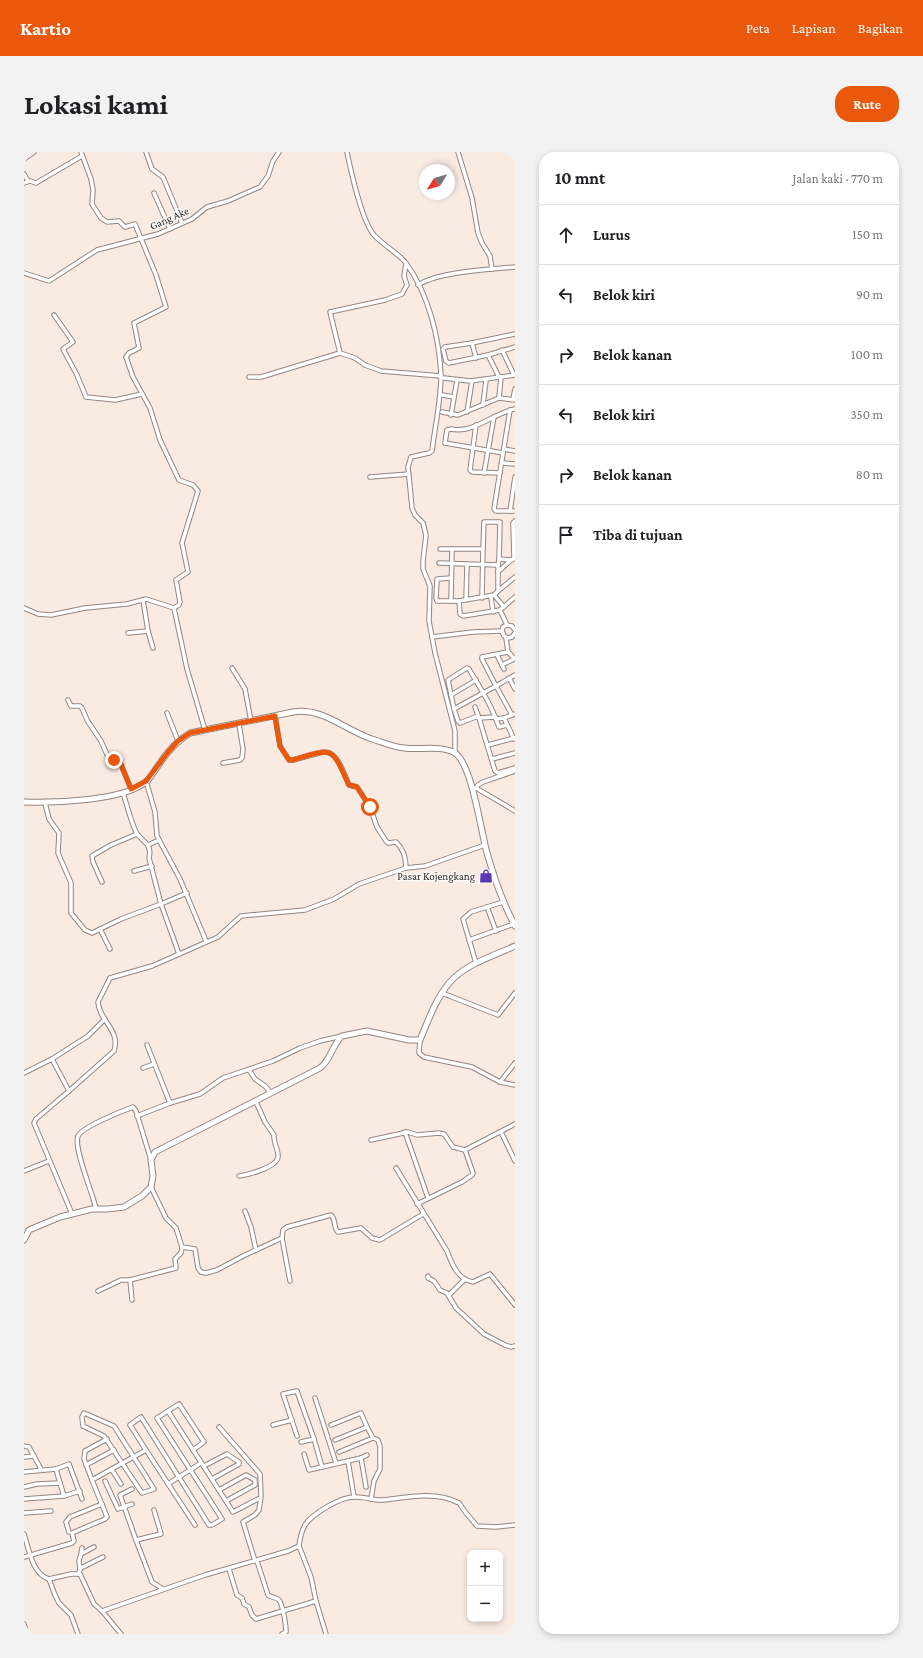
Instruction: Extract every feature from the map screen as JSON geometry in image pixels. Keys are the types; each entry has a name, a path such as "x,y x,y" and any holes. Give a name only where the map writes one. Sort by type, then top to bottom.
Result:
{"street":[{"path":"24,159 34,152"},
{"path":"146,152 152,169 163,176 182,223"},
{"name":"Gang Ake","path":"24,273 49,281 97,250 142,239 170,229 192,219 207,206 228,201 260,187 268,176 273,161 279,152"},
{"path":"347,152 362,211 367,223 375,236 400,256 406,264 426,301 436,334 442,377 432,450 429,454 411,457 408,467 412,508 415,515 422,523 426,535 422,561 430,586 429,621 438,666 455,731 456,753 474,788 485,845 503,902 514,925 469,940"},
{"path":"458,152 472,198 478,233 490,256 492,269"},
{"path":"24,183 28,181 36,182 82,154 91,179 93,190 92,204 101,218 110,222 120,221 125,228 135,224 142,239 166,307 156,314 133,324 139,348 129,353 126,357 142,394 150,408 160,440 179,481 194,486 198,492 182,543 188,572 176,580 180,602 179,605 174,608 149,600 143,600 127,604 85,608 51,615 38,614 24,608"},
{"path":"24,174 28,181"},
{"path":"154,193 170,229"},
{"path":"340,353 330,312 385,300 402,294 407,285 404,276 406,264"},
{"path":"418,285 426,281 454,274 515,267"},
{"path":"54,315 73,342 63,349 77,375 86,397 115,400 142,394"},
{"path":"515,339 514,334 445,347 443,351 446,361 449,363 476,358 515,347"},
{"path":"472,343 476,358"},
{"path":"249,377 261,377 340,353 355,358 365,365 381,371 472,381 515,375 502,350"},
{"path":"488,355 500,377 499,398"},
{"path":"452,415 457,380"},
{"path":"483,405 486,380"},
{"path":"467,412 472,381"},
{"path":"442,412 458,415 499,398 514,399 515,389"},
{"path":"442,395 454,397"},
{"path":"515,409 462,430 449,429 445,438 445,443 488,451 515,451"},
{"path":"510,410 494,508 496,511 515,511"},
{"path":"484,473 494,417"},
{"path":"476,425 470,470 472,472 500,473"},
{"path":"502,463 515,464"},
{"path":"370,477 409,474"},
{"path":"510,511 515,476"},
{"path":"514,559 515,521"},
{"path":"482,598 484,522 500,522 498,591"},
{"path":"440,549 483,549"},
{"path":"451,601 452,549"},
{"path":"499,559 514,559"},
{"path":"498,572 514,559"},
{"path":"439,563 498,565"},
{"path":"466,600 467,564"},
{"path":"451,578 437,579 437,601 459,601 493,596 515,577"},
{"path":"493,596 504,607"},
{"path":"493,596 493,612"},
{"path":"459,601 460,614 463,616 500,610 515,597"},
{"path":"143,600 148,631 153,648"},
{"path":"174,608 186,669 204,730"},
{"path":"500,610 507,625 515,629 512,637 506,638"},
{"path":"502,631 503,627 507,625"},
{"path":"128,633 148,631"},
{"path":"432,637 472,632 502,631"},
{"path":"502,631 506,638 508,652 514,659 502,665"},
{"path":"476,657 497,655 508,652"},
{"path":"497,655 504,669"},
{"path":"482,657 483,663 514,714 504,718 495,718 485,716 478,717 460,724 458,721 448,680 469,668 492,709 495,718 499,727 507,725"},
{"path":"232,668 245,689 251,721"},
{"path":"454,709 515,675"},
{"path":"509,678 515,689"},
{"path":"451,695 476,680"},
{"path":"68,700 71,706 79,706 82,708 88,722 101,741 107,757 120,762 131,789"},
{"path":"475,707 497,773 515,770"},
{"path":"485,716 492,709"},
{"path":"24,802 45,803 73,801 124,793 146,781 178,741 190,733 239,724 300,710 319,713 363,736 387,744 406,748 432,748 456,753"},
{"path":"167,713 178,741"},
{"path":"275,716 280,746 289,760 327,751 333,754 349,785 357,787 370,807 377,826 386,841 389,843 396,842 402,848 406,857 406,868"},
{"path":"488,745 515,739 504,718"},
{"path":"223,763 240,760 242,758 243,749 239,724"},
{"path":"492,759 515,753"},
{"path":"474,788 478,784 515,770"},
{"path":"146,781 153,803 157,835 187,893 206,941"},
{"path":"474,788 515,811"},
{"path":"124,793 137,834 148,845 150,852 149,858 161,904 179,954"},
{"path":"45,803 49,819 59,834 58,853 71,883 71,913 87,932 93,933 121,919 187,893"},
{"path":"102,882 93,862 92,856 111,844 137,834"},
{"path":"148,845 159,840"},
{"path":"72,1214 34,1123 36,1119 114,1051 116,1040 98,1006 98,1002 109,979 152,966 220,935 232,922 241,916 305,910 334,898 358,884 406,868 425,866 485,845"},
{"path":"134,871 152,866"},
{"path":"476,963 462,919 471,912 503,902"},
{"path":"487,907 496,931"},
{"path":"100,929 110,949"},
{"path":"515,946 476,963 452,980 442,993 420,1040 419,1052 424,1057 472,1067 500,1082 515,1085"},
{"path":"442,993 498,1015 515,993"},
{"path":"24,1073 52,1059 88,1036 105,1019"},
{"path":"137,1116 170,1103 200,1094 223,1078 273,1061 306,1045 367,1031 409,1040 420,1040"},
{"path":"151,1160 155,1152 169,1144 256,1102 322,1067 342,1036"},
{"path":"147,1045 170,1103"},
{"path":"52,1059 69,1091"},
{"path":"500,1082 515,1063"},
{"path":"143,1068 154,1064"},
{"path":"249,1070 255,1080 265,1086 270,1094"},
{"path":"239,1176 267,1167 277,1161 278,1158 274,1136 265,1122 256,1102"},
{"path":"96,1209 79,1152 78,1136 102,1120 132,1107 137,1116 151,1160 153,1176 152,1187 166,1218 176,1228 182,1248 181,1253 174,1258 176,1268 130,1280 121,1280 98,1290"},
{"path":"371,1140 405,1132 411,1132 417,1135 442,1133 452,1146 465,1150 515,1124"},
{"path":"405,1132 428,1198"},
{"path":"501,1132 515,1161"},
{"path":"417,1204 472,1176 473,1173 465,1150"},
{"path":"24,1171 49,1161"},
{"path":"396,1168 423,1214 447,1250 454,1268 465,1279 475,1282 490,1274 515,1305"},
{"path":"24,1240 27,1232 32,1228 72,1214 96,1209 114,1209 124,1207 142,1196 152,1187"},
{"path":"245,1211 251,1227 256,1250"},
{"path":"290,1281 282,1238 283,1230 287,1227 331,1215 333,1217 335,1228 338,1232 362,1228 372,1238 380,1240 423,1214"},
{"path":"182,1248 195,1248 198,1268 201,1272 206,1273 217,1270 282,1238"},
{"path":"428,1276 428,1278 434,1281 440,1290 449,1295 456,1308 484,1334 510,1347 515,1346"},
{"path":"449,1295 465,1279"},
{"path":"130,1280 132,1300"},
{"path":"297,1436 283,1394 297,1391 322,1467"},
{"path":"315,1398 336,1463"},
{"path":"193,1450 204,1442 179,1404 157,1418 222,1519 212,1525 209,1525 141,1418 130,1425 195,1525"},
{"path":"168,1411 233,1512 258,1499"},
{"path":"84,1413 114,1426 154,1489 142,1493 107,1439 104,1436 83,1426 82,1417 84,1413"},
{"path":"331,1425 361,1413 372,1438"},
{"path":"273,1425 292,1420"},
{"path":"219,1427 260,1474 261,1496 258,1510 255,1515 244,1522 268,1595 279,1599 286,1624 286,1632 282,1634"},
{"path":"335,1440 367,1427"},
{"path":"338,1452 372,1438 377,1439 380,1445 380,1465 379,1472 374,1481 371,1498"},
{"path":"24,1557 72,1543 74,1541 72,1533 107,1517 84,1460 85,1451 107,1439"},
{"path":"301,1442 314,1439"},
{"path":"24,1446 29,1446 42,1469"},
{"path":"86,1465 114,1450"},
{"path":"92,1480 146,1450"},
{"path":"168,1484 190,1470 226,1454 239,1462 239,1464 212,1479"},
{"path":"304,1454 309,1470 361,1458 367,1455"},
{"path":"24,1457 34,1456"},
{"path":"361,1458 366,1487"},
{"path":"348,1461 354,1497"},
{"path":"24,1472 42,1469 56,1469 70,1464 82,1499"},
{"path":"56,1469 64,1496"},
{"path":"112,1470 122,1484"},
{"path":"219,1490 246,1475 255,1480 255,1485 226,1501"},
{"path":"105,1481 118,1508 132,1504"},
{"path":"24,1487 36,1484 60,1483"},
{"path":"132,1489 120,1494 152,1582 163,1589"},
{"path":"24,1499 64,1496 80,1491"},
{"path":"326,1634 316,1601 311,1577 299,1546 300,1535 305,1524 338,1500 354,1497 380,1500 433,1496 459,1503 474,1524 478,1527 515,1525"},
{"path":"69,1532 66,1522 70,1517 102,1504"},
{"path":"136,1540 161,1534 154,1510"},
{"path":"24,1513 51,1511"},
{"path":"24,1534 30,1555 40,1573 49,1579 55,1595 71,1615 78,1634"},
{"path":"102,1611 163,1589 288,1551 299,1546"},
{"path":"81,1554 94,1547"},
{"path":"78,1574 80,1569 79,1561 82,1548"},
{"path":"80,1569 102,1557"},
{"path":"229,1569 237,1595 242,1598 244,1604 249,1606 254,1618 316,1601"},
{"path":"49,1579 78,1574"},
{"path":"78,1574 82,1577 94,1604 102,1611 121,1634"},
{"path":"24,1624 27,1634"}],"place":[{"name":"Pasar Kojengkang","path":"486,876"}],"route":[{"path":"114,760 118,760 120,762 131,789 146,781 178,741 190,733 275,716 280,746 289,760 327,751 330,752 336,758 350,787 357,787 370,807"}]}
